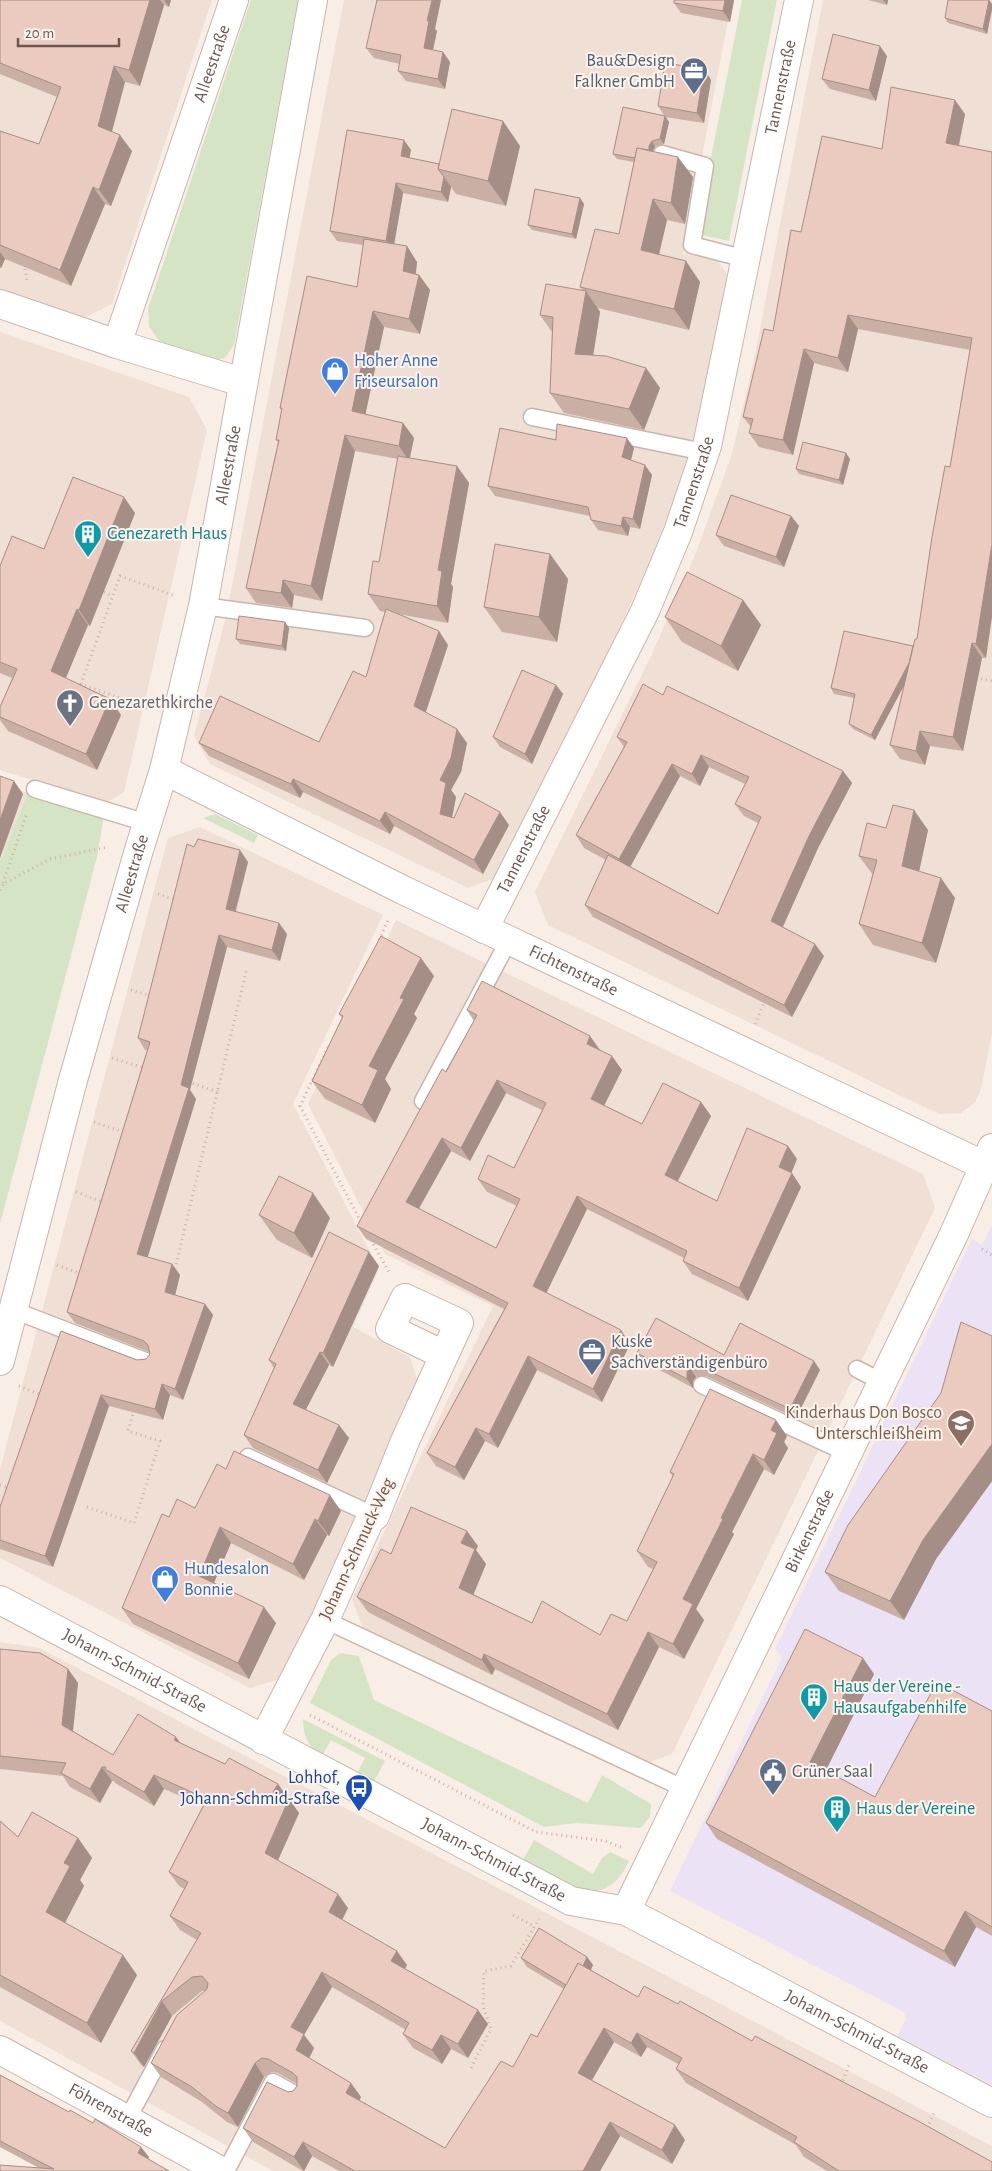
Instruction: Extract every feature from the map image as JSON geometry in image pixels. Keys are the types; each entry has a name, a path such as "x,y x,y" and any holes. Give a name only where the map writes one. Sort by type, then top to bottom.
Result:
{"street":[{"name":"Alleestraße","path":"117,344 234,0"},
{"name":"Alleestraße","path":"0,1361 82,1049 147,822 164,770 202,606 313,0"},
{"name":"Tannenstraße","path":"484,928 645,611 678,532 704,452 799,0"},
{"path":"11,308 117,344 242,382"},
{"name":"Fichtenstraße","path":"164,770 403,890 509,940 988,1157"},
{"name":"Birkenstraße","path":"626,1911 848,1453 988,1157"},
{"path":"405,1298 390,1329 444,1355"},
{"name":"Johann-Schmuck-Weg","path":"263,1740 325,1620 370,1520 375,1516 459,1323 405,1298"},
{"name":"Johann-Schmid-Straße","path":"0,1600 555,1893 571,1901 626,1911 992,2103"},
{"name":"Föhrenstraße","path":"0,2050 221,2171"}],"lane":[{"path":"662,154 704,166 692,245 746,259"},
{"path":"532,417 704,452"},
{"path":"202,606 365,628"},
{"path":"35,789 147,822"},
{"path":"422,1101 509,940"},
{"path":"14,1310 148,1362"},
{"path":"857,1369 882,1382"},
{"path":"702,1385 848,1453"},
{"path":"248,1457 375,1516"},
{"path":"325,1620 685,1789"},
{"path":"127,2120 174,2032"},
{"path":"226,2171 273,2082 298,2096"}],"path":[{"path":"11,308 27,301 27,274 22,259"},
{"path":"144,707 81,684 120,576 170,594"},
{"path":"104,592 113,596"},
{"path":"974,677 992,681"},
{"path":"0,890 35,789"},
{"path":"3,884 50,859 107,846 138,853"},
{"path":"377,944 403,890"},
{"path":"175,1269 247,968"},
{"path":"754,1026 764,1003"},
{"path":"330,1043 300,1106 363,1226"},
{"path":"82,1049 149,1070"},
{"path":"185,1081 218,1092"},
{"path":"66,1111 132,1135"},
{"path":"368,1234 405,1298"},
{"path":"16,1385 49,1398"},
{"path":"88,1507 134,1523 160,1442 128,1431 135,1407"},
{"path":"0,1485 17,1490"},
{"path":"282,1700 536,1832 605,1841 630,1850 650,1861"},
{"path":"471,2068 491,2029 483,2006 484,1971 511,1966 555,1893"},
{"path":"513,1915 535,1927"},
{"path":"839,2089 863,2035"},
{"path":"923,2136 935,2111"}],"shaded area":[{"path":"0,0 212,0 112,304 80,320 0,292"},
{"path":"344,0 732,0 683,254 718,260 730,279 714,363 687,462 652,559 501,876 468,888 210,764 194,736 226,617"},
{"path":"823,0 992,0 992,1033 981,1089 975,1102 961,1113 941,1114 928,1109 548,925 535,892 652,654 695,555 732,454 755,355"},
{"path":"0,332 189,397 207,430 124,792 106,803 0,770"},
{"path":"0,785 28,793 0,861"},
{"path":"200,827 383,915 293,1104 379,1269 353,1327 410,1357 421,1391 284,1678 250,1688 0,1558 0,1469 168,838"},
{"path":"396,920 923,1174 935,1208 672,1754 639,1766 364,1632 352,1599 493,1306 385,1254 308,1104"},
{"path":"992,1225 992,2085 897,2036 906,2019 904,2012 670,1891 782,1657 775,1649 972,1239 982,1245"},
{"path":"0,1642 39,1648 992,2146 992,2171 273,2171 0,2021"}],"green space":[{"path":"251,0 298,0 234,345 225,358 214,360 162,345 149,327 148,309"},
{"path":"742,0 777,0 729,241 696,234"},
{"path":"32,780 106,803 97,857 0,1224 0,861"},
{"path":"215,814 258,835 254,843 203,818"},
{"path":"340,1653 359,1656 374,1700 588,1803 602,1775 651,1804 650,1817 641,1828 576,1823 544,1827 310,1703 331,1660"},
{"path":"303,1719 385,1761 373,1783 356,1775 365,1758 331,1740 322,1756 317,1753 307,1740"},
{"path":"534,1840 593,1874 602,1858 610,1852 629,1861 619,1878 607,1888 594,1891 580,1890 566,1885 522,1862"}],"building":[{"path":"0,0 150,0 129,70 114,66 98,126 120,135 99,190 93,187 60,270 0,245 0,131 39,144 61,87 0,63"},
{"path":"377,0 432,0 424,48 443,52 438,79 398,71 401,55 366,48"},
{"path":"674,0 725,0 723,11 674,3"},
{"path":"948,0 989,0 983,29 945,18"},
{"path":"833,34 880,46 869,90 822,79"},
{"path":"665,63 704,69 697,113 658,106"},
{"path":"891,87 955,100 946,143 992,152 992,544 976,644 972,643 953,737 920,731 916,751 890,745 915,639 917,639 932,537 945,466 950,467 972,338 848,315 838,358 804,349 783,440 749,433 753,419 743,417 764,329 773,331 791,230 801,232 822,136 882,149"},
{"path":"623,107 665,116 660,139 652,141 649,150 637,148 635,158 613,154"},
{"path":"452,109 503,121 488,181 438,169"},
{"path":"347,130 404,140 401,156 439,164 438,169 444,177 441,192 396,183 386,241 330,231"},
{"path":"637,148 678,157 671,203 653,199 641,250 686,261 674,309 580,287 595,229 619,234"},
{"path":"535,189 580,198 572,234 528,225"},
{"path":"364,239 407,246 403,271 419,275 409,319 373,311 352,411 403,423 399,446 345,435 311,586 283,580 281,593 246,588 279,440 276,440 282,408 280,408 307,276 357,287"},
{"path":"546,284 586,291 575,354 606,356 646,368 629,409 550,393 553,317 540,315"},
{"path":"557,424 627,438 622,457 645,465 633,519 623,517 621,526 591,520 588,507 488,486 500,428 556,440"},
{"path":"803,442 846,453 839,480 796,469"},
{"path":"398,456 457,466 438,570 442,571 437,606 368,594 373,561 379,562"},
{"path":"73,477 124,497 79,610 77,609 51,671 110,699 86,754 0,717 0,707 17,669 0,662 0,566 12,536 44,549"},
{"path":"731,495 791,516 776,557 716,535"},
{"path":"495,544 550,554 539,617 484,607"},
{"path":"687,572 743,600 721,646 665,617"},
{"path":"386,609 439,631 414,706 457,729 451,758 440,780 446,783 440,814 454,818 465,793 500,812 474,860 385,812 380,821 293,779 291,784 199,743 220,696 319,742 353,671 366,677"},
{"path":"239,616 285,622 282,646 236,639"},
{"path":"844,631 913,646 909,663 871,735 849,724 855,694 831,688"},
{"path":"522,670 556,685 525,754 493,737"},
{"path":"643,684 663,695 667,686 843,771 809,836 771,921 815,944 784,1005 585,905 608,855 718,914 761,817 735,804 749,777 701,755 692,774 672,764 619,859 576,835 627,742 617,737"},
{"path":"0,776 14,781 0,820"},
{"path":"893,805 914,810 902,866 941,878 922,943 859,924 877,860 859,856 867,823 886,828"},
{"path":"198,839 240,850 226,909 279,923 272,950 219,935 181,1085 189,1088 137,1254 172,1264 165,1292 205,1304 175,1389 162,1384 155,1409 101,1395 45,1556 0,1540 0,1507 61,1331 137,1360 146,1359 150,1354 148,1345 144,1341 67,1312 150,1042 138,1038 187,844 194,847"},
{"path":"381,936 421,958 400,998 404,999 369,1066 378,1070 362,1105 312,1081 343,1016 339,1014"},
{"path":"482,981 590,1036 587,1044 612,1056 591,1099 642,1124 663,1083 701,1102 665,1175 717,1201 747,1128 788,1146 779,1167 792,1173 739,1288 683,1261 687,1251 577,1196 533,1286 621,1330 593,1389 528,1356 489,1434 476,1428 455,1467 427,1453 508,1303 357,1226 442,1069 446,1072 477,1015 467,1010","holes":["497,1080 546,1103 514,1168 488,1155 478,1179 520,1199 496,1248 406,1202 442,1138 461,1148"]},
{"path":"279,1176 313,1193 294,1233 259,1215"},
{"path":"329,1232 369,1252 323,1353 320,1352 293,1404 339,1425 318,1470 244,1435 276,1364 269,1360"},
{"path":"656,1318 724,1355 740,1323 814,1361 790,1409 700,1367 690,1368 687,1372 687,1379 637,1353"},
{"name":"Kinderhaus Don Bosco Unterschleißheim","path":"961,1322 992,1336 992,1444 923,1540 890,1601 825,1572 848,1525 941,1393"},
{"path":"710,1389 776,1420 771,1430 777,1433 764,1460 753,1454 721,1518 723,1519 683,1599 693,1604 673,1644 648,1632 607,1714 484,1654 482,1660 357,1597 381,1549 391,1554 411,1507 467,1531 461,1543 475,1549 459,1588 532,1623 542,1601 600,1635 611,1614 627,1621 657,1562 637,1551 674,1474 670,1472"},
{"path":"234,1451 330,1495 318,1521 315,1519 293,1564 220,1527 199,1576 264,1607 238,1663 122,1608 162,1514 169,1517 177,1499 195,1508 217,1464 226,1469"},
{"name":"Haus der Vereine","path":"805,1629 863,1658 810,1762 875,1797 937,1682 992,1711 992,1927 965,1911 944,1951 706,1823"},
{"path":"0,1649 40,1653 68,1669 62,1725 113,1755 138,1714 176,1737 174,1740 225,1764 229,1758 278,1784 273,1792 289,1799 265,1853 338,1894 329,1912 397,1951 391,1961 478,2010 458,2044 441,2035 432,2050 403,2034 409,2023 322,1972 291,2027 304,2034 296,2050 351,2083 346,2093 445,2148 501,2061 513,2067 531,2034 537,2037 578,1963 638,1997 644,1986 678,2004 680,2001 752,2041 755,2036 920,2122 992,2162 992,2171 839,2171 794,2142 797,2137 676,2069 682,2058 637,2033 631,2043 604,2028 578,2073 675,2125 662,2150 610,2122 583,2171 355,2171 303,2142 294,2157 243,2128 267,2082 288,2092 293,2091 297,2086 297,2077 293,2073 268,2059 262,2058 255,2063 228,2113 217,2107 192,2087 151,2063 177,2015 207,1989 208,1983 202,1976 192,1977 162,2001 134,2053 131,2051 201,1933 170,1916 188,1882 169,1872 207,1799 154,1775 144,1792 105,1769 106,1767 102,1767 90,1789 61,1773 66,1763 0,1756"},
{"path":"32,1812 78,1838 64,1863 70,1866 46,1912 123,1955 87,2023 0,1975 0,1821 18,1837"},
{"path":"539,1928 587,1957 583,1966 578,1963 566,1985 521,1958"},
{"path":"0,2075 69,2112 70,2110 93,2123 95,2119 141,2147 138,2153 169,2171 0,2171 0,2165 54,2169 0,2141"}],"place":[{"name":"Bau&Design Falkner GmbH","path":"694,95"},
{"name":"Hoher Anne Friseursalon","path":"335,395"},
{"name":"Genezareth Haus","path":"88,558"},
{"name":"Genezarethkirche","path":"70,727"},
{"name":"Kuske Sachverständigenbüro","path":"592,1376"},
{"name":"Kinderhaus Don Bosco Unterschleißheim","path":"961,1447"},
{"name":"Hundesalon Bonnie","path":"165,1603"},
{"name":"Haus der Vereine - Hausaufgabenhilfe","path":"814,1721"},
{"name":"Grüner Saal","path":"773,1796"},
{"name":"Lohhof, Johann-Schmid-Straße","path":"359,1812"},
{"name":"Haus der Vereine","path":"837,1833"}]}
